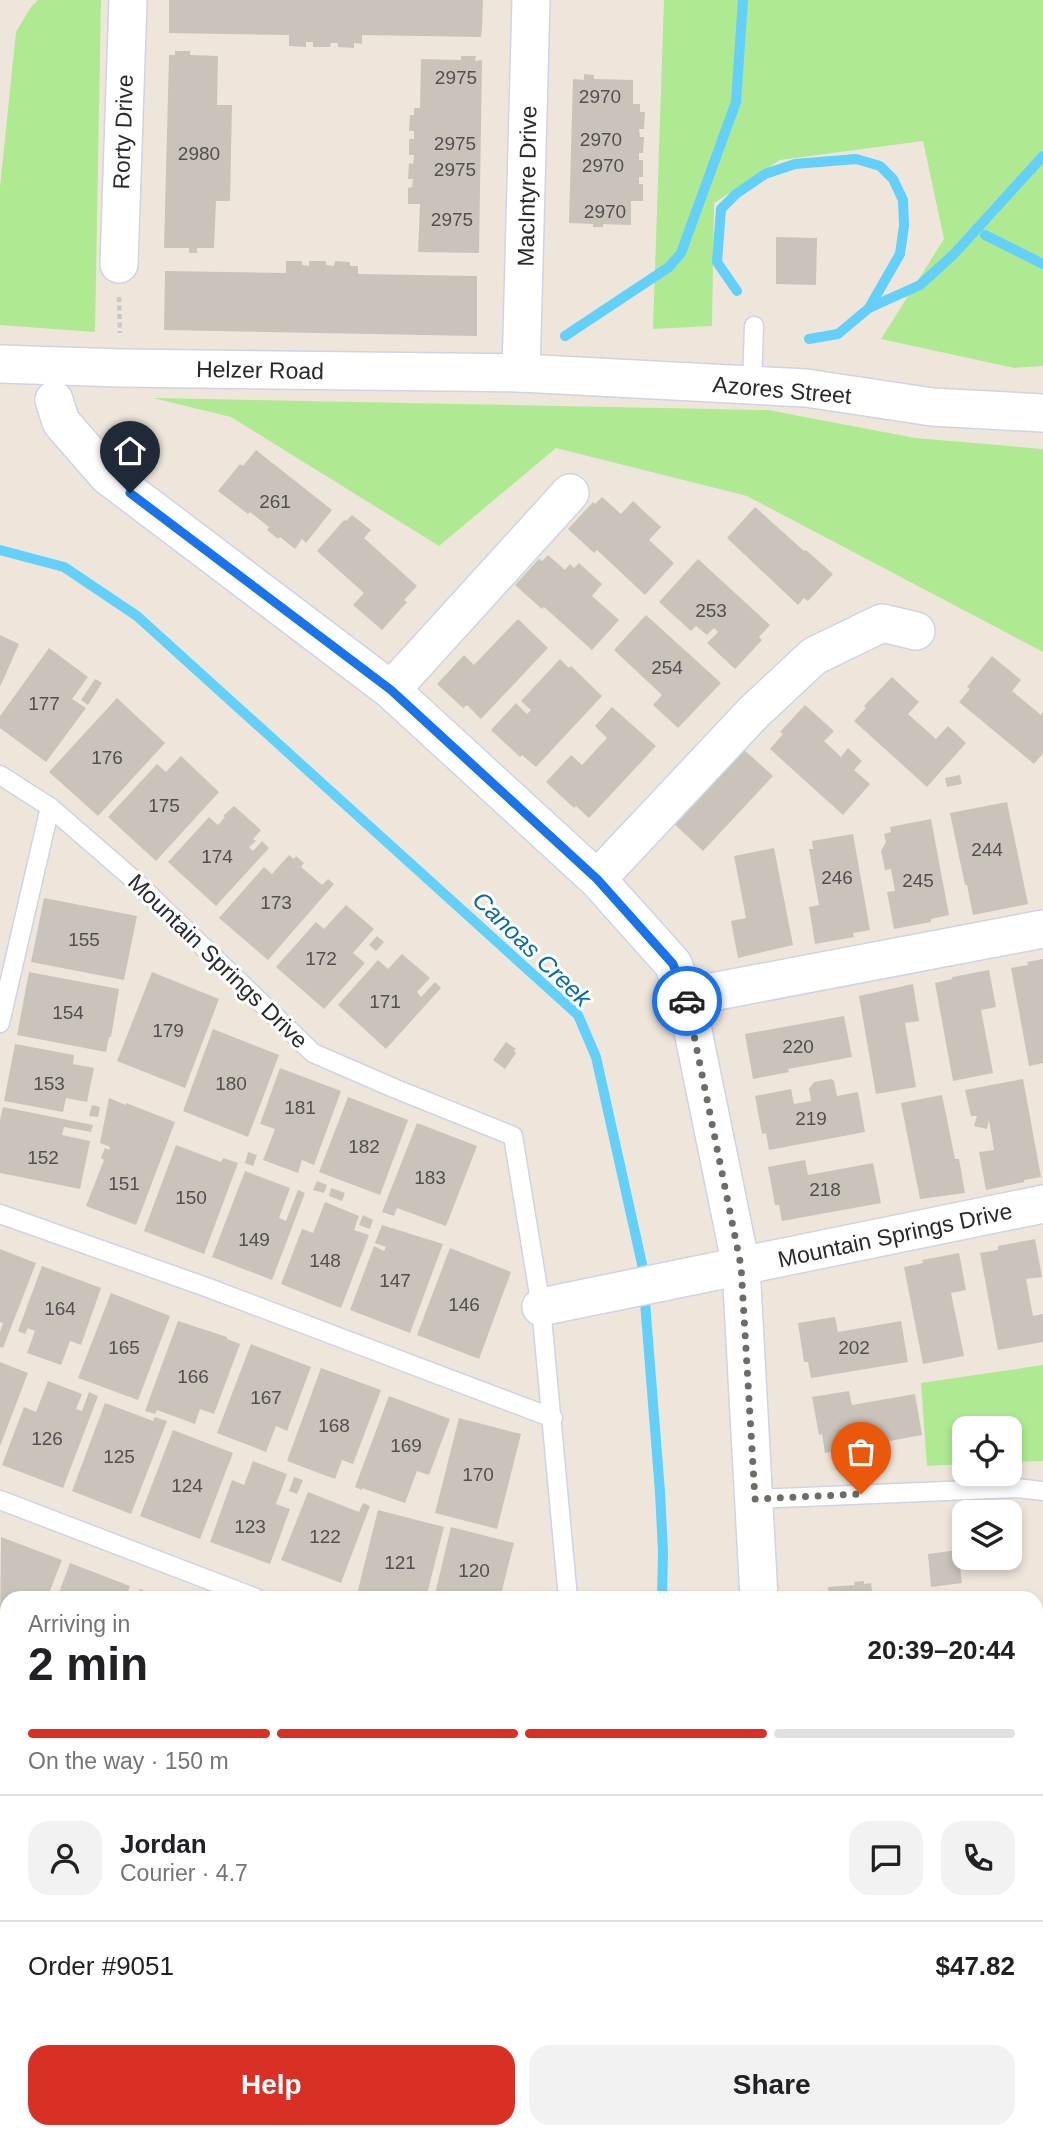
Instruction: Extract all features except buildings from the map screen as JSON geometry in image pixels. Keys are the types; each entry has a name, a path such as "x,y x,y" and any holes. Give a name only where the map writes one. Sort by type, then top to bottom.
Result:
{"street":[{"name":"Rorty Drive","path":"119,264 128,0"},
{"name":"MacIntyre Drive","path":"521,373 531,0"},
{"name":"Helzer Road","path":"0,364 521,373"},
{"name":"Azores Street","path":"521,373 806,388 932,408 1043,414"},
{"path":"54,400 61,422 108,476 391,690 597,879 673,964 686,997 741,1266 760,1591"},
{"path":"391,690 570,493"},
{"path":"597,879 754,712 814,656 882,623 916,631"},
{"path":"686,997 1043,929"},
{"name":"Mountain Springs Drive","path":"541,1307 1043,1204"}],"lane":[{"path":"752,385 754,326"},
{"name":"Mountain Springs Drive","path":"0,775 50,807 133,879 313,1052 396,1090 513,1136 541,1307 567,1591"},
{"path":"0,1023 50,807"},
{"path":"0,1214 206,1287 552,1418"},
{"path":"755,1499 1016,1488 1043,1491"},
{"path":"0,1500 238,1591"}],"path":[{"path":"119,264 121,368"}],"green space":[{"path":"38,0 101,0 95,332 0,325 0,187 16,32"},
{"path":"664,0 1043,0 1043,366 1014,368 881,339 944,239 923,141 780,160 714,203 712,326 653,329"},
{"path":"153,398 768,410 915,438 1043,449 1043,652 747,496 556,448 439,546 231,417"},
{"path":"1043,1365 1043,1461 1022,1462 1022,1416 952,1416 952,1465 927,1466 921,1383"}],"waterway":[{"path":"565,336 669,267 681,253 736,102 743,0"},
{"path":"809,339 838,334 869,308 920,285 954,254 1043,156"},
{"path":"737,291 717,262 721,209 736,194 765,174 795,164 856,159 880,166 893,179 903,200 904,226 900,254 869,308"},
{"path":"985,235 1043,264"},
{"name":"Canoas Creek","path":"0,550 64,567 137,616 578,1015 596,1057 642,1264 660,1492 662,1591"}],"way so far":[{"path":"687,1001 741,1266 755,1499 861,1494"}],"route":[{"path":"130,493 391,690 597,879 673,964 687,1001"}]}
